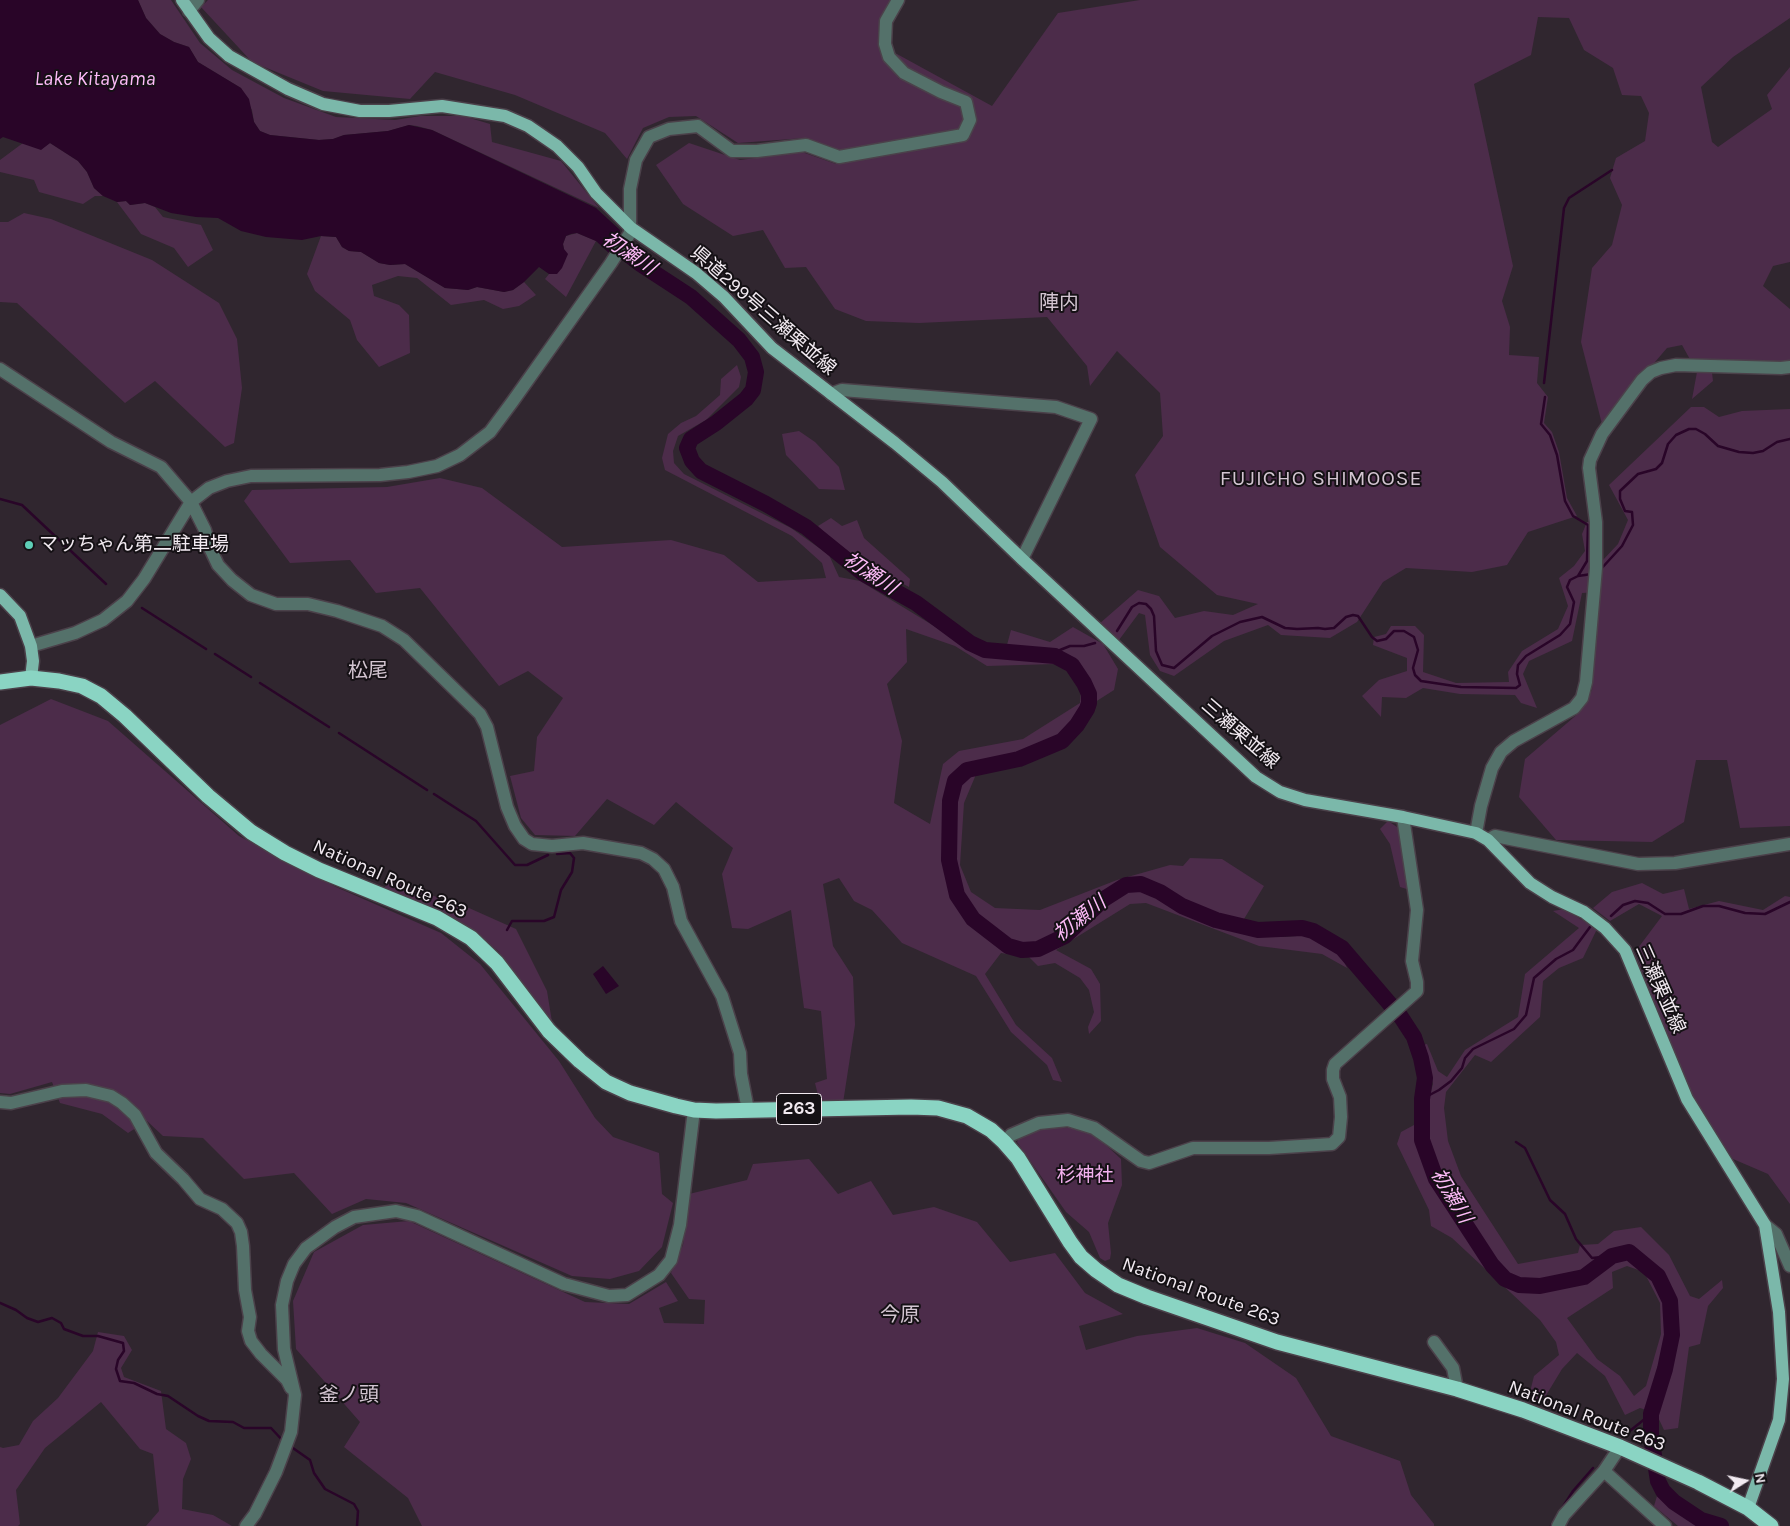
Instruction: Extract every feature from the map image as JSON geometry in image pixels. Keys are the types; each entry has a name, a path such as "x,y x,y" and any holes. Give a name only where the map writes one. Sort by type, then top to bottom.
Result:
{"highway":[{"name":"National Route 263","path":"0,682 31,678 60,681 82,686 101,696 125,716 208,796 251,832 285,853 319,870 437,918 471,938 497,963 549,1031 580,1061 606,1082 630,1093 694,1110 911,1106 938,1108 967,1116 990,1130 1004,1142 1018,1158 1081,1256 1100,1274 1118,1285 1147,1297 1277,1342 1457,1389 1523,1410 1620,1448 1698,1482 1748,1508 1771,1526"}],"main road":[{"name":"県道299号三瀬栗並線","path":"185,5 209,38 229,56 288,89 323,104 360,111 390,111 442,106 506,116 528,126 557,146 573,162 596,193 631,230 696,273 724,297 772,348 895,442 942,482 1022,559"},
{"name":"三瀬栗並線","path":"1022,559 1256,777 1280,792 1305,800 1476,833 1488,840 1530,883 1552,897 1584,912 1605,928 1626,950 1687,1099 1765,1225 1779,1312 1783,1380 1779,1420 1748,1508"},
{"path":"0,595 20,616 32,646 31,678"}],"street":[{"path":"185,5 198,0"},
{"path":"32,646 75,633 103,620 127,601 144,578 191,502 209,488 227,481 251,476 380,475 408,472 437,466 460,455 490,432 611,263 631,230 630,189 636,160 649,137 670,129 698,126 732,151 757,151 806,145 839,157 963,135 970,120 966,102 941,92 904,73 889,57 885,44 886,20 898,0"},
{"path":"1476,833 1481,806 1492,768 1501,752 1514,741 1574,708 1582,698 1586,682 1596,568 1596,522 1589,468 1590,460 1602,434 1642,380 1651,372 1676,365 1790,367"},
{"path":"0,369 111,442 161,467 191,502 205,530 210,548 218,565 232,580 251,595 276,604 308,604 337,610 382,626 404,640 480,714 487,727 508,807 515,826 524,838 532,844 552,846 583,844 641,853 653,859 664,869 673,887 681,921 722,996 740,1053 741,1074 748,1110"},
{"path":"831,394 842,390 1056,407 1092,419 1022,559"},
{"path":"1004,1142 1011,1135 1039,1123 1068,1120 1094,1128 1140,1161 1150,1163 1193,1148 1269,1148 1332,1144 1339,1137 1341,1116 1340,1097 1334,1079 1333,1070 1335,1064 1417,990 1412,961 1417,910 1403,818"},
{"path":"1488,840 1495,836 1638,864 1676,863 1790,844"},
{"path":"0,1102 11,1103 62,1091 86,1090 111,1096 135,1115 156,1154 183,1179 200,1199 222,1209 237,1223 241,1232 243,1246 245,1290 250,1317 248,1331 251,1341 287,1380 295,1395"},
{"path":"246,1526 255,1514 276,1472 291,1432 295,1395 284,1349 282,1305 286,1282 294,1264 306,1248 335,1227 354,1217 396,1211 417,1216 564,1284 609,1296 627,1295 659,1274 671,1260 680,1225 694,1110"},
{"path":"1765,1225 1776,1234 1790,1266"},
{"path":"1434,1342 1453,1368 1457,1389"},
{"path":"1558,1526 1564,1515 1604,1471 1620,1448"},
{"path":"1604,1471 1665,1526"}],"green space":[{"path":"138,0 171,0 200,43 232,70 284,98 336,117 395,120 420,116 463,116 490,124 492,142 561,161 599,208 432,130 417,126 409,125 388,131 344,135 333,139 319,140 270,135 260,131 254,122 252,110 241,88 198,62 189,47 174,42 160,34 146,18"},
{"path":"208,0 892,0 881,51 899,79 897,54 992,106 1058,13 1140,0 1790,0 1790,18 1733,57 1701,87 1712,142 1718,147 1772,109 1767,95 1790,67 1790,262 1773,266 1763,286 1790,309 1790,363 1711,364 1713,381 1692,399 1697,372 1682,345 1667,348 1602,424 1581,342 1592,268 1612,245 1622,205 1610,178 1616,158 1645,141 1649,113 1641,96 1622,95 1613,68 1584,50 1569,18 1538,17 1531,55 1474,84 1513,266 1502,301 1510,327 1509,355 1539,357 1537,383 1548,397 1544,423 1552,432 1559,452 1567,498 1577,516 1528,532 1507,565 1472,572 1406,568 1383,582 1357,622 1330,638 1281,635 1268,625 1224,641 1174,676 1160,671 1150,655 1145,615 1139,613 1119,640 1099,624 1138,590 1159,596 1175,618 1204,611 1233,615 1258,604 1217,595 1160,547 1135,475 1163,436 1160,393 1117,351 1090,386 1087,366 1047,317 919,323 866,321 835,309 806,267 785,268 763,230 733,236 683,204 656,165 689,143 740,160 802,152 836,164 900,152 841,151 805,138 738,143 696,116 669,117 643,128 627,159 605,133 515,95 435,72 410,99 323,91 252,62 201,7"},
{"path":"23,143 41,149 50,143 78,161 87,172 94,188 103,196 95,196 83,204 39,192 34,180 0,172 0,160"},
{"path":"126,201 130,205 145,203 155,207 163,217 201,225 213,250 188,267 174,248 141,234 117,202"},
{"path":"24,213 51,219 152,260 219,303 237,339 242,388 234,443 225,447 155,381 125,403 17,303 0,302 0,222 8,222"},
{"path":"577,233 596,241 566,297 545,279 549,274 554,274 564,249 563,244 566,236"},
{"path":"321,236 336,237 342,247 349,251 361,252 379,263 390,265 405,264 445,288 468,290 477,287 504,292 513,290 524,282 536,295 519,306 503,309 484,300 451,305 417,278 398,276 372,285 374,296 399,305 409,315 410,353 379,367 357,340 350,320 315,291 307,274"},
{"path":"737,365 741,377 739,387 706,420 678,436 673,451 674,463 684,474 791,528 829,555 839,577 860,581 985,657 1004,656 1011,630 1050,642 1073,627 1103,644 1118,669 1114,690 1092,704 1055,748 1003,766 977,772 964,803 960,865 971,892 995,908 1040,910 1117,880 1170,865 1183,866 1190,858 1222,859 1264,886 1244,919 1243,930 1282,937 1312,935 1339,951 1347,968 1322,954 1259,946 1146,903 1130,904 1056,950 1091,969 1100,984 1101,1021 1089,1034 1088,1027 1094,1012 1089,990 1080,978 1055,963 1038,966 1029,957 1001,953 985,974 1016,1025 1052,1058 1062,1082 1053,1080 1047,1065 1011,1032 976,976 902,943 872,910 854,901 839,878 823,884 833,946 853,977 855,1025 843,1103 820,1103 815,1083 827,1079 821,1011 804,1008 791,910 748,929 732,928 722,874 733,848 676,802 654,825 607,799 575,836 535,835 521,818 510,776 534,771 537,737 563,698 528,671 499,686 420,588 376,593 350,560 290,563 244,501 252,490 387,487 440,478 482,488 562,547 671,540 724,555 758,582 826,578 822,563 792,536 665,470 662,458 668,434 681,423 696,416 720,395 721,379","holes":["906,629 955,646 987,666 1055,664 1072,674 1081,692 1080,703 1023,739 959,751 943,764 930,824 894,803 902,741 887,684 907,662"]},
{"path":"1691,407 1704,407 1719,417 1742,411 1790,409 1790,826 1740,828 1727,760 1696,760 1684,822 1652,842 1556,840 1519,797 1525,759 1580,712 1592,690 1599,592 1582,593 1572,641 1529,661 1523,674 1537,708 1521,703 1515,695 1460,694 1423,688 1406,698 1382,697 1381,717 1362,696 1379,680 1407,671 1407,658 1373,645 1374,637 1386,634 1391,626 1415,626 1424,635 1423,672 1456,683 1509,682 1508,672 1522,651 1558,629 1568,606 1559,578 1574,566 1585,551 1582,534 1587,522 1599,522 1602,561 1618,544 1628,520 1609,485"},
{"path":"799,431 815,442 839,467 845,490 819,489 786,455 782,434"},
{"path":"831,518 842,526 857,520 864,538 910,579 909,587 866,564 831,539 818,526"},
{"path":"51,699 108,721 239,836 336,887 441,933 480,964 559,1061 595,1118 613,1137 659,1153 662,1194 673,1203 662,1247 639,1271 610,1279 572,1276 406,1203 366,1199 332,1214 294,1173 244,1179 203,1138 163,1136 147,1121 128,1133 102,1114 60,1103 52,1082 10,1094 0,1093 0,725"},
{"path":"1388,821 1400,829 1410,890 1400,887 1390,844 1380,829"},
{"path":"390,881 469,908 516,929 547,991 553,1028 498,951 473,930 440,911 384,888"},
{"path":"1642,883 1663,894 1684,889 1689,909 1719,901 1763,910 1785,896 1790,897 1790,1204 1768,1174 1733,1159 1691,1097 1635,952 1662,916 1639,904 1610,921 1593,908 1612,892"},
{"path":"1564,909 1597,929 1583,958 1559,968 1543,981 1540,1017 1491,1062 1475,1055 1446,1092 1444,1108 1448,1141 1461,1176 1518,1264 1578,1253 1580,1245 1598,1244 1614,1231 1641,1227 1669,1255 1690,1296 1699,1299 1722,1280 1723,1288 1708,1306 1700,1344 1689,1347 1678,1428 1664,1430 1656,1413 1640,1408 1625,1415 1605,1376 1577,1353 1562,1369 1542,1402 1528,1400 1534,1376 1559,1355 1556,1342 1540,1320 1452,1238 1431,1226 1429,1210 1397,1144 1401,1132 1414,1125 1428,1121 1428,1103 1433,1084 1423,1045 1427,1044 1438,1071 1447,1077 1465,1050 1518,1017 1525,974 1579,928 1553,911","holes":["1627,1266 1644,1272 1660,1303 1661,1334 1646,1386 1634,1396 1620,1376 1597,1359 1567,1318 1613,1288 1612,1272"]},
{"name":"杉神社","path":"1047,1127 1070,1128 1095,1135 1121,1159 1122,1185 1108,1223 1110,1259 1105,1261 1100,1258 1089,1232 1066,1212 1017,1142 1020,1136"},
{"path":"809,1159 838,1194 871,1181 893,1215 934,1207 977,1222 1010,1262 1055,1253 1085,1293 1123,1314 1079,1326 1086,1350 1137,1336 1197,1328 1245,1343 1296,1378 1331,1436 1400,1461 1411,1495 1434,1526 422,1526 408,1498 344,1447 360,1422 296,1349 293,1301 314,1252 363,1225 409,1221 585,1302 629,1304 666,1282 678,1301 659,1308 664,1323 704,1324 705,1300 689,1299 671,1273 683,1245 689,1194 747,1180 753,1164"},
{"path":"98,1332 124,1336 132,1350 121,1368 124,1377 161,1391 166,1429 186,1443 191,1459 183,1479 182,1509 213,1515 232,1526 146,1526 159,1511 153,1454 140,1449 101,1402 45,1448 16,1490 20,1524 18,1526 0,1526 0,1447 19,1445 33,1421 58,1398 93,1351"},
{"path":"1657,1496 1697,1524 1703,1526 1678,1526 1654,1506"}],"water":[{"name":"Lake Kitayama","path":"0,0 138,0 146,18 160,34 174,42 189,47 198,62 241,88 249,99 254,122 260,131 270,135 319,140 333,139 344,135 388,131 409,125 432,130 596,208 620,230 620,236 610,254 596,241 577,233 571,234 566,236 563,244 568,254 557,274 549,274 539,267 513,290 504,292 477,287 468,290 445,288 405,264 390,265 379,263 361,252 349,251 342,247 336,237 321,236 302,240 266,237 241,231 218,218 171,213 145,203 130,205 126,201 117,202 103,196 94,188 87,172 78,161 50,143 41,150 3,137 0,139"},
{"path":"603,966 619,986 606,994 593,974"}],"waterway":[{"path":"1544,383 1564,208 1569,198 1612,170"},
{"name":"初瀬川","path":"608,239 639,263 691,297 739,340 752,357 756,372 753,390 746,399 716,423 691,439 687,448 692,461 701,471 806,527 864,574 916,603 970,643 985,650 1055,656 1072,665 1084,683 1089,694 1087,709 1077,725 1062,741 1019,759 967,770 955,781 950,801 949,860 957,895 973,919 1008,946 1022,950 1038,949 1065,936 1104,899 1126,885 1141,884 1160,892 1182,906 1216,920 1258,930 1302,928 1313,931 1342,948 1401,1017 1414,1037 1425,1078 1422,1099 1422,1140 1436,1179 1492,1265 1505,1279 1519,1285 1540,1286 1584,1277 1612,1256 1629,1252 1658,1276 1670,1301 1672,1335 1665,1369 1651,1414 1651,1436 1658,1481 1663,1491 1674,1502 1701,1520 1721,1526"},
{"path":"1545,397 1541,424 1550,435 1557,455 1565,501 1573,516 1588,525 1587,561 1578,576"},
{"path":"1601,569 1622,546 1633,525 1632,512 1625,511 1620,499 1620,491 1638,474 1656,469 1662,463 1668,444 1676,435 1689,429 1696,429 1705,434 1718,446 1739,452 1753,453 1763,451 1777,442 1790,439"},
{"path":"0,499 22,505 106,584"},
{"path":"1117,631 1132,607 1139,603 1146,604 1154,616 1156,651 1162,665 1174,668 1212,636 1240,622 1262,617 1285,628 1325,629 1334,628 1346,617 1353,615 1358,616 1372,637 1377,641 1386,639 1394,631 1404,631 1414,637 1418,650 1413,668 1415,675 1421,681 1461,687 1516,688 1520,685 1517,674 1518,665 1526,656 1560,635 1570,624 1574,602 1567,587 1570,580 1578,576 1592,574"},
{"path":"142,608 206,649"},
{"path":"1055,656 1060,650 1070,646 1084,646 1095,643"},
{"path":"215,654 251,677"},
{"path":"260,683 329,727"},
{"path":"339,733 427,790"},
{"path":"434,794 476,821 515,865 527,865 548,855"},
{"path":"507,930 512,921 544,921 554,917 561,890 572,872 574,858 570,853 557,854"},
{"path":"1611,916 1623,905 1635,901 1648,903 1665,914 1681,914 1703,906 1719,906 1745,913 1765,914 1790,902"},
{"path":"1422,1099 1451,1081 1462,1068 1465,1058 1473,1049 1514,1029 1526,1015 1534,978 1556,959 1573,950 1590,927"},
{"path":"1516,1142 1525,1148 1550,1200 1565,1214 1576,1239 1592,1258 1612,1256"},
{"path":"0,1303 38,1322 52,1318 61,1323 64,1329 83,1336 98,1336 123,1343 124,1351 118,1360 116,1369 120,1381 134,1383 157,1394 168,1396 209,1421 233,1422 244,1428 271,1428 284,1442"},
{"path":"1626,1434 1651,1414"},
{"path":"290,1446 310,1460 314,1473 325,1489 354,1504 358,1511 357,1526"},
{"path":"1561,1510 1573,1491 1593,1468"},
{"path":"1551,1526 1558,1514"}],"place":[{"name":"マッちゃん第二駐車場","path":"29,545"}],"district":[{"name":"陣内","path":"1059,303"},
{"name":"FUJICHO SHIMOOSE","path":"1321,479"},
{"name":"松尾","path":"368,671"},
{"name":"今原","path":"900,1315"},
{"name":"釜ノ頭","path":"349,1395"}]}
